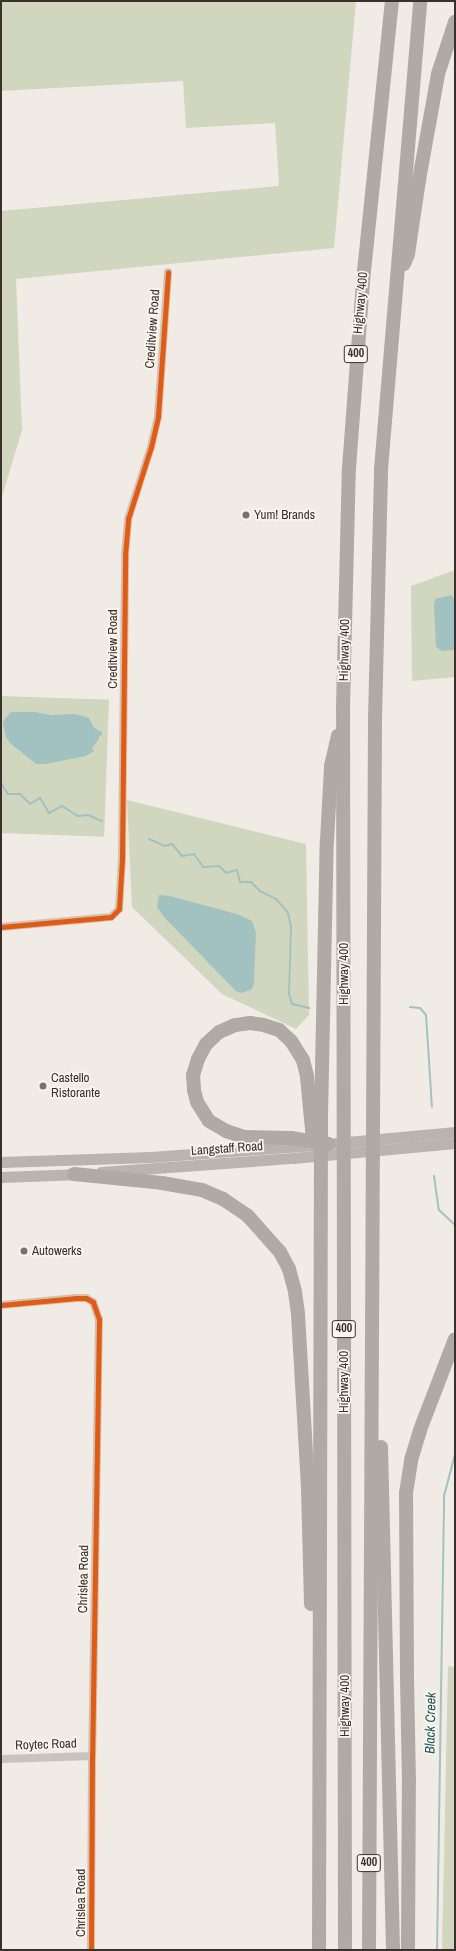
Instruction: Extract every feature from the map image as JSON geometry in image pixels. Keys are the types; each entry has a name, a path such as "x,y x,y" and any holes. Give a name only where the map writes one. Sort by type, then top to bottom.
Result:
{"highway":[{"name":"Highway 400","path":"344,1950 343,708 349,468 354,374 392,1"},
{"name":"Highway 400","path":"369,1950 373,1382 375,719 381,469 420,1"},
{"path":"395,291 408,254 419,180 438,74 455,22"},
{"path":"319,1950 319,1653 322,1495 321,1167 327,841 331,766 343,708"},
{"path":"321,1167 314,1151 307,1076 304,1060 298,1050 279,1030 264,1025 250,1023 235,1025 219,1032 206,1044 198,1059 193,1075 194,1090 197,1102 209,1120 226,1131 244,1137 292,1148 329,1144"},
{"path":"74,1174 162,1183 202,1190 223,1199 248,1216 280,1252 289,1269 295,1292 298,1314 308,1489 311,1600 319,1653"},
{"path":"408,1950 409,1782 406,1630 406,1494 411,1460 420,1430 455,1340"},
{"path":"373,1382 380,1403 393,1950"}],"main road":[{"path":"329,1144 398,1136 455,1132"},
{"name":"Langstaff Road","path":"1,1162 151,1157 292,1148 401,1149 455,1144"},
{"name":"Langstaff Road","path":"1,1177 74,1174 292,1148"}],"street":[{"name":"Creditview Road","path":"1,927 111,917 119,909 122,859 125,555 128,519 158,416 168,272"},
{"name":"Chrislea Road","path":"1,1305 86,1298 94,1302 99,1319 92,1756 91,1950"},
{"name":"Roytec Road","path":"1,1759 92,1756"}],"green space":[{"path":"1,1 356,1 334,248 16,279 22,430 1,500 1,211 279,186 275,123 186,128 183,81 1,91"},
{"path":"455,570 455,677 412,681 411,586"},
{"path":"1,696 109,700 104,837 1,833"},
{"path":"127,800 306,844 309,1015 296,1029 222,994 132,907"},
{"path":"448,1666 455,1667 455,1950 442,1950"}],"water":[{"path":"451,595 455,599 455,650 442,651 436,647 435,599"},
{"path":"11,712 35,712 50,715 75,714 89,718 94,728 102,732 102,735 99,736 99,739 92,748 94,751 86,756 45,764 36,764 10,743 6,737 3,724 4,720"},
{"path":"159,895 170,896 240,915 252,921 256,932 254,983 252,989 242,993 236,991 163,916 157,907"}],"waterway":[{"path":"1,783 8,794 20,794 30,804 40,798 49,813 62,806 78,816 88,815 102,821"},
{"path":"149,839 165,846 172,844 182,856 194,854 203,867 219,866 226,873 237,870 240,882 251,882 260,891 276,899 288,913 291,927 289,994 292,1004 310,1008"},
{"path":"410,1007 420,1008 426,1015 432,1107"},
{"path":"434,1176 439,1210 455,1225"},
{"name":"Black Creek","path":"437,1950 444,1496 455,1454"}],"cycle path":[{"path":"1,927 111,917 119,909 122,859 125,555 128,519 151,447 158,416 168,272"},
{"path":"1,1305 86,1298 93,1302 99,1319 92,1756 91,1950"}],"place":[{"name":"Yum! Brands","path":"246,515"},
{"name":"Castello Ristorante","path":"43,1086"},
{"name":"Autowerks","path":"24,1251"}]}
